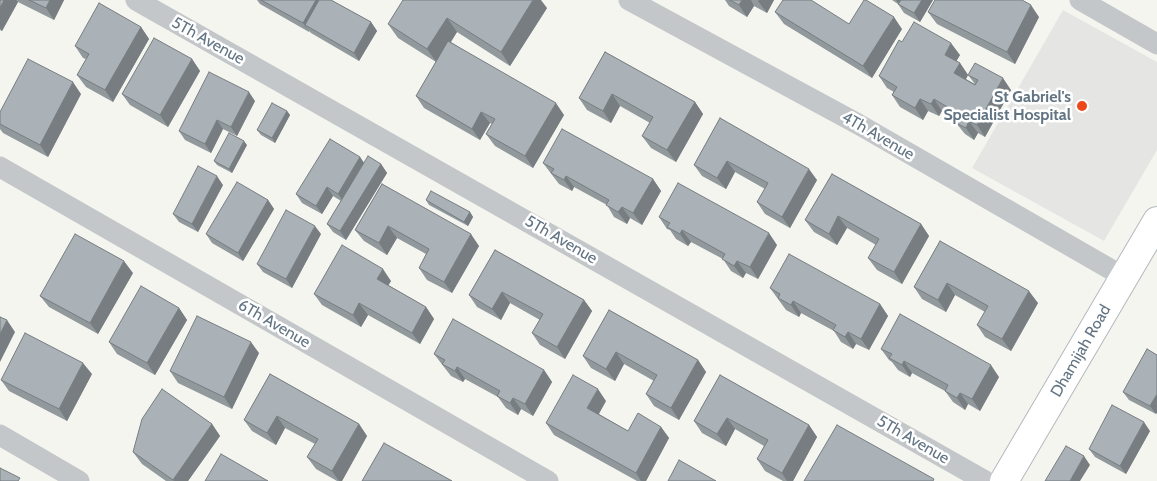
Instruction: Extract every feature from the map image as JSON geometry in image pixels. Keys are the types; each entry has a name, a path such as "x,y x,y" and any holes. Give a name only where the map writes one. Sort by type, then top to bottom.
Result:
{"main road":[{"name":"Dhamijah Road","path":"1004,481 1157,221"}],"street":[{"name":"5Th Avenue","path":"136,0 985,481"},
{"name":"4Th Avenue","path":"629,0 858,124 1124,277"},
{"path":"1080,0 1157,44"},
{"name":"6Th Avenue","path":"0,167 548,481"},
{"path":"0,435 80,481"}],"shaded area":[{"name":"St Gabriel's Specialist Hospital","path":"1063,10 1157,62 1157,150 1104,241 972,168"}],"building":[{"path":"0,0 4,0 0,8"},
{"path":"29,0 50,0 46,8"},
{"path":"261,0 316,0 303,23"},
{"path":"319,0 331,0 371,22 354,53 305,25"},
{"path":"403,0 533,0 501,52 447,18 427,49 388,24"},
{"path":"730,0 742,0 739,5"},
{"path":"783,0 811,0 849,24 864,0 894,17 863,66 775,12"},
{"path":"901,0 922,0 914,13 898,4"},
{"path":"935,0 1022,0 1031,5 1007,52 928,12"},
{"path":"99,3 141,27 105,90 77,75 89,54 75,46"},
{"path":"914,22 951,43 945,55 960,63 954,73 975,85 978,80 968,75 975,63 1003,78 977,125 969,121 966,128 956,123 961,115 934,99 931,104 920,99 915,108 892,95 897,87 879,76 899,40 902,42"},
{"path":"154,38 192,59 160,115 122,94"},
{"path":"448,41 556,103 525,156 486,134 495,119 481,112 472,129 416,96"},
{"path":"605,52 695,102 667,150 642,136 653,117 612,94 603,111 579,98"},
{"path":"28,59 73,82 40,145 0,124 0,112"},
{"path":"209,72 249,92 231,127 217,120 205,144 179,131"},
{"path":"272,103 287,111 272,138 257,130"},
{"path":"720,118 809,169 782,217 757,202 768,183 727,161 717,178 694,165"},
{"path":"562,129 653,179 633,213 622,207 618,212 606,205 609,200 566,176 564,180 551,173 554,169 543,163"},
{"path":"229,133 244,141 229,169 214,161"},
{"path":"330,139 360,157 338,194 327,187 316,206 296,194"},
{"path":"368,156 381,164 340,231 327,224"},
{"path":"198,166 217,176 192,224 173,214"},
{"path":"832,174 921,224 894,272 868,258 879,239 838,216 829,234 805,220"},
{"path":"237,182 268,200 238,253 206,234"},
{"path":"678,183 769,233 750,267 737,261 734,266 722,259 725,254 682,230 680,234 667,227 670,223 659,217"},
{"path":"382,184 471,234 444,282 419,268 429,249 388,226 379,243 355,230"},
{"path":"431,191 470,212 464,222 426,200"},
{"path":"286,210 315,226 286,279 257,264"},
{"path":"75,234 124,261 90,323 40,296"},
{"path":"940,241 1029,291 1002,339 977,325 988,306 947,283 938,300 914,287"},
{"path":"342,245 383,269 377,279 426,307 412,333 359,303 353,315 314,294"},
{"path":"495,250 584,300 557,347 532,333 543,314 502,292 492,309 469,295"},
{"path":"789,254 880,304 861,339 848,332 845,337 833,330 836,325 793,301 791,305 778,298 780,294 770,288"},
{"path":"141,286 179,308 147,363 109,342"},
{"path":"609,310 698,360 671,408 646,394 657,375 616,352 606,369 583,356"},
{"path":"900,314 991,365 972,399 960,393 957,398 945,391 948,385 904,361 902,365 889,358 892,354 881,349"},
{"path":"197,316 251,342 224,397 170,371"},
{"path":"0,317 7,320 0,334"},
{"path":"453,319 544,370 525,404 513,398 510,403 497,396 500,391 457,367 455,371 442,364 445,360 434,354"},
{"path":"25,333 83,363 59,409 1,380"},
{"path":"1147,349 1157,355 1157,394 1150,406 1123,392"},
{"path":"270,374 359,424 332,471 307,457 318,439 277,416 267,433 244,420"},
{"path":"573,375 598,389 587,408 628,431 638,413 661,427 636,473 546,423"},
{"path":"720,375 809,425 782,473 757,459 768,440 727,418 717,434 694,421"},
{"path":"162,389 212,424 173,480 133,452 142,419"},
{"path":"1112,405 1144,422 1120,466 1089,449"},
{"path":"837,425 934,479 933,481 804,481"},
{"path":"384,443 452,481 362,481"},
{"path":"1066,446 1084,456 1070,481 1045,481"},
{"path":"221,454 268,481 205,481"},
{"path":"679,460 716,481 668,481"},
{"path":"0,468 20,478 18,481 0,481"}],"place":[{"name":"St Gabriel's Specialist Hospital","path":"1082,106"}]}
